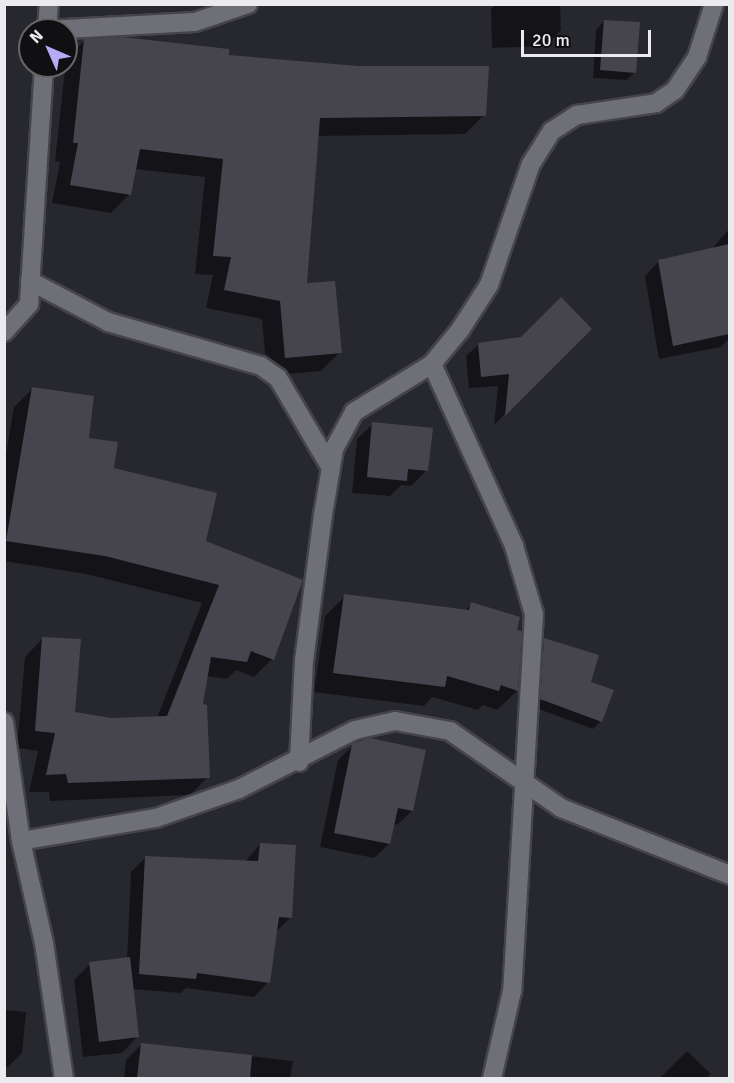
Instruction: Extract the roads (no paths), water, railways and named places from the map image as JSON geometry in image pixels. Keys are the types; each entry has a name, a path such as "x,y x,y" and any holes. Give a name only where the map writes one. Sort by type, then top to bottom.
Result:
{"street":[{"path":"78,28 195,22 248,4"},
{"path":"299,762 304,661 331,468 334,449 354,412 432,364 489,285 531,164 552,131 577,115 656,103 675,90 697,57 714,4"},
{"path":"4,332 29,304 43,78"},
{"path":"30,281 108,322 261,366 278,378 331,468"},
{"path":"432,364 514,546 534,614 512,991 492,1078"},
{"path":"21,841 156,818 239,789 299,762 355,730 395,721 450,731 561,808 599,826 729,875"},
{"path":"4,722 21,841 44,944 64,1078"}]}
